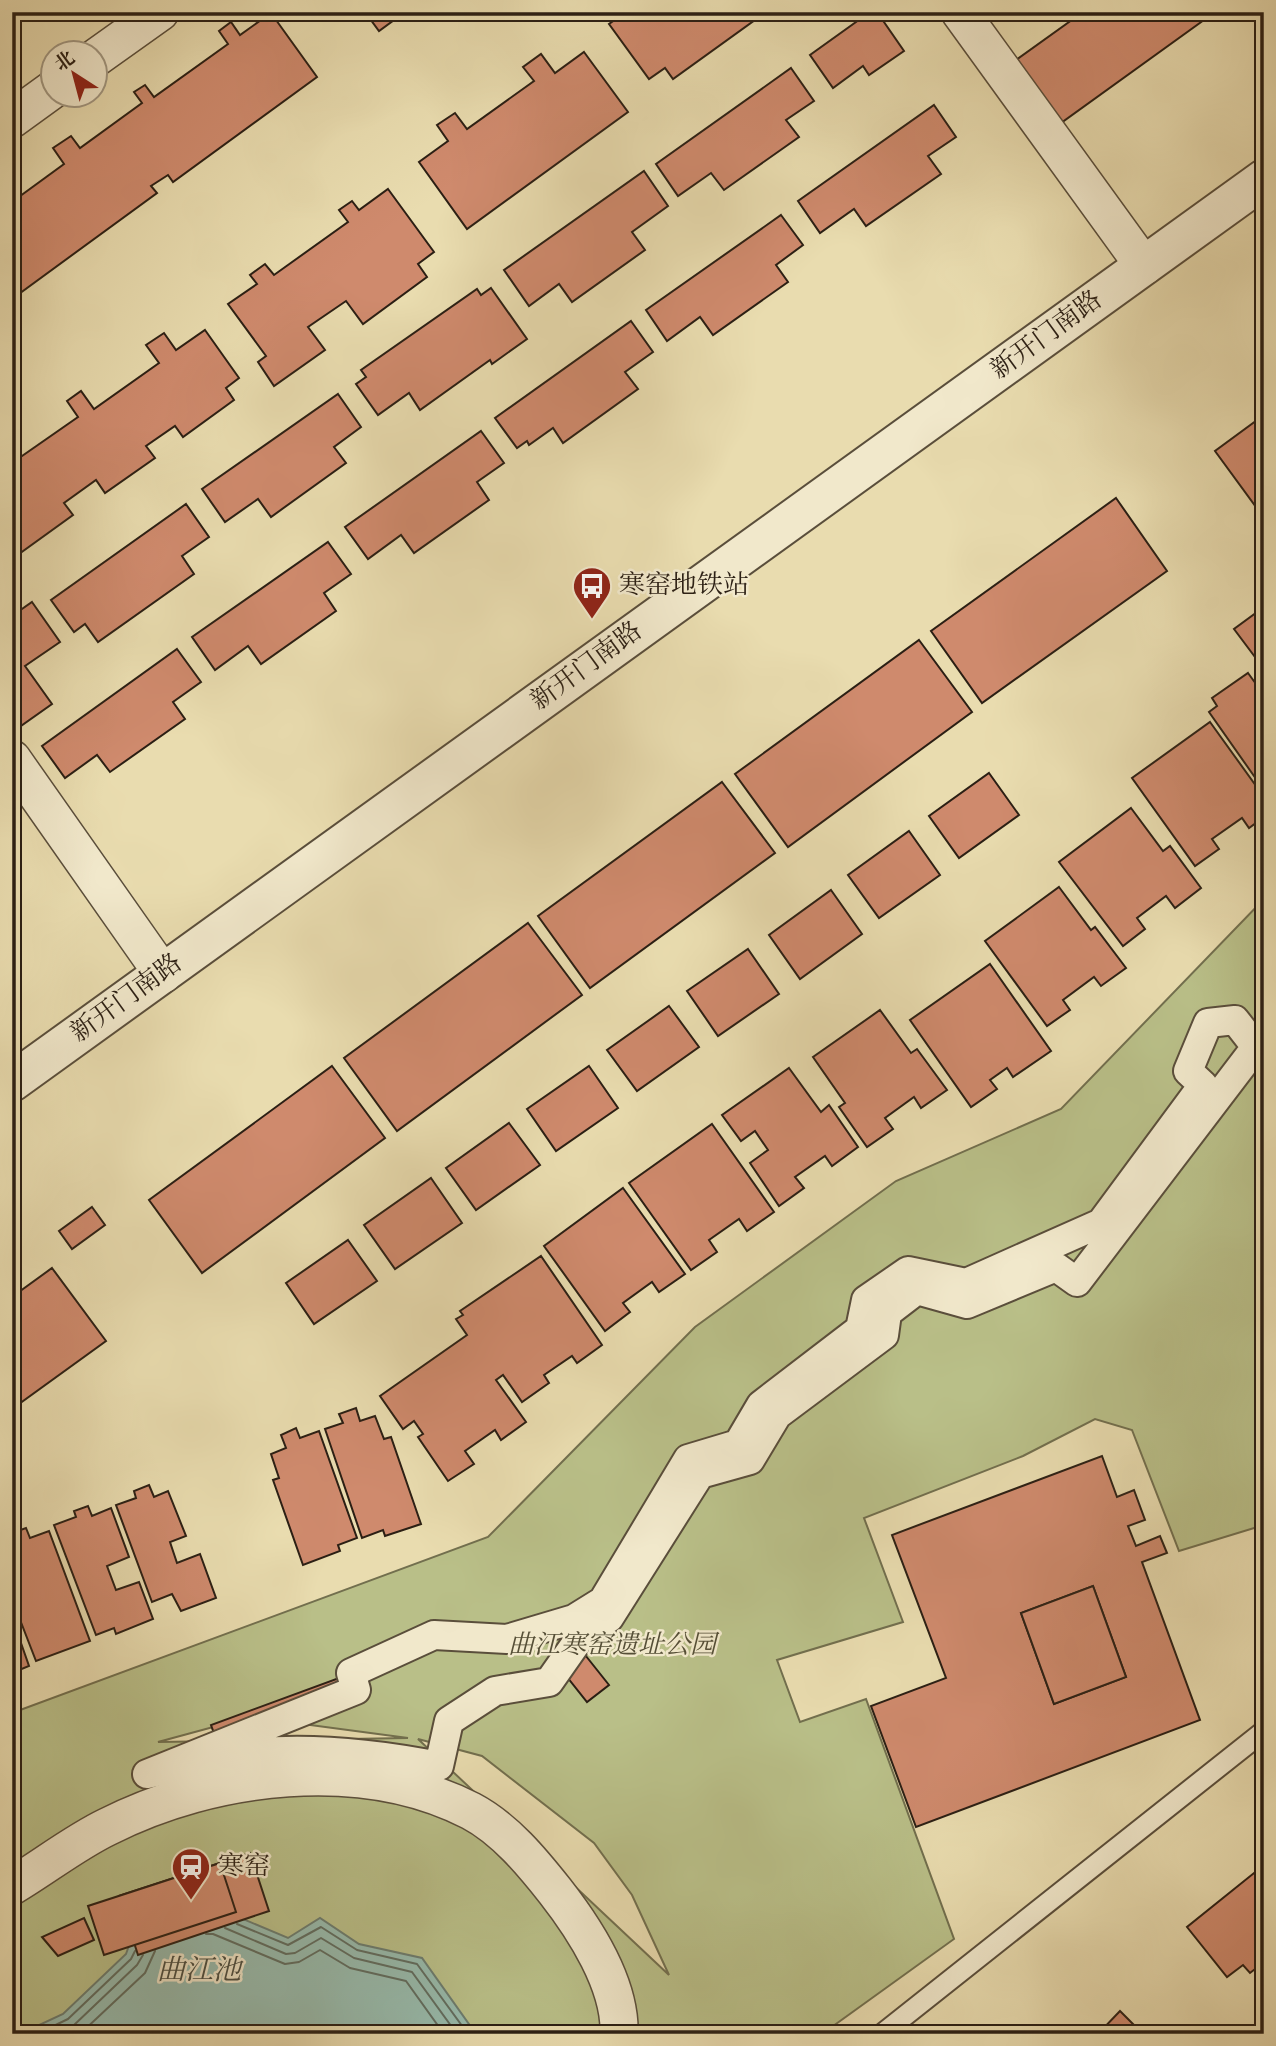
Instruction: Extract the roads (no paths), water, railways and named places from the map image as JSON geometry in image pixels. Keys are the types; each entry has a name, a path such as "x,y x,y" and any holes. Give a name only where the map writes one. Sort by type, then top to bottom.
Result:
{"street":[{"path":"108,50 160,12"},
{"path":"960,12 1144,266"},
{"path":"12,119 38,100"},
{"name":"新开门南路","path":"12,1082 1264,179"},
{"path":"12,759 163,974"},
{"path":"1235,1020 1256,1047 1077,1282 1056,1266 967,1304 917,1290 887,1313 884,1335 777,1415 750,1460 700,1474 609,1618 582,1635 549,1682 495,1691 449,1721 439,1766 343,1754 282,1751 216,1757 148,1774 356,1690 351,1673 435,1634 507,1639 574,1619 603,1601 688,1459 738,1444 761,1405 860,1329 866,1300 908,1271 966,1283 1101,1223 1203,1085 1188,1071 1208,1023 1235,1020"},
{"path":"12,1886 108,1826 212,1789 298,1776 402,1786 472,1812 512,1842 537,1868 576,1918 597,1954 612,1995 620,2034"}],"lane":[{"path":"882,2034 1264,1731"}],"water":[{"name":"曲江池","path":"217,1908 288,1938 320,1918 359,1944 422,1958 476,2034 20,2034 63,2014 126,1954 138,1920"}],"place":[{"name":"寒窑地铁站","path":"592,620"},
{"name":"寒窑","path":"191,1901"}],"park label":[{"name":"曲江寒窑遗址公园","path":"612,1646"}]}
